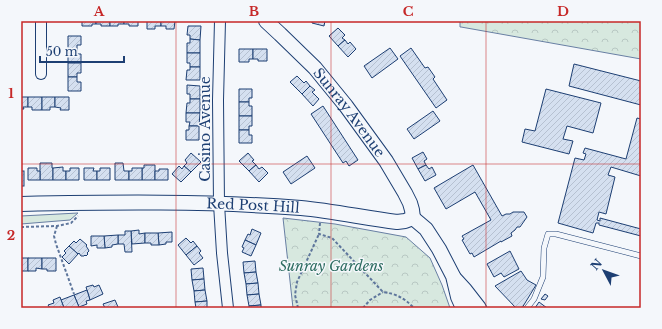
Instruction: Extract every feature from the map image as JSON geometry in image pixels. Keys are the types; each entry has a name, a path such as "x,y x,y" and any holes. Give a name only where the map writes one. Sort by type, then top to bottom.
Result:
{"street":[{"path":"40,74 41,21"},
{"name":"Casino Avenue","path":"220,21 218,100 219,204 222,253 228,308"},
{"name":"Sunray Avenue","path":"266,21 315,68 350,111 386,161 405,193 410,203 413,218"},
{"name":"Red Post Hill","path":"21,204 84,202 219,204 301,208 344,213 397,222 413,218"},
{"path":"413,218 426,229 453,276 479,308"},
{"path":"453,276 458,297 463,308"}],"lane":[{"path":"527,308 534,299 543,277 544,248 548,234 556,234 641,256"}],"path":[{"path":"21,228 57,226 71,223 78,217 84,202"},
{"path":"298,308 295,295 297,282 319,234 320,210"},
{"path":"57,226 54,236 74,294"},
{"path":"319,234 332,238 383,292 394,294 406,300 414,308"},
{"path":"363,308 370,300 383,292"}],"green space":[{"path":"460,21 641,21 641,59 460,27"},
{"path":"78,213 70,220 21,224 21,216"},
{"name":"Sunray Gardens","path":"283,218 335,224 406,237 430,258 450,308 293,308"}],"building":[{"path":"82,21 96,21 96,24 92,24 92,26 82,26"},
{"path":"96,21 110,21 110,26 101,26 101,24 96,24"},
{"path":"110,21 124,21 124,24 110,26"},
{"path":"124,21 138,21 138,26 129,26 129,24 124,24"},
{"path":"147,21 161,21 161,26 155,26 155,29 147,29"},
{"path":"161,21 175,21 174,29 166,29 166,26 161,26"},
{"path":"312,21 325,21 324,26 312,23"},
{"path":"188,26 201,26 200,40 190,39 190,35 187,35"},
{"path":"338,28 345,35 342,38 345,40 338,46 329,36"},
{"path":"68,36 81,36 81,45 77,45 77,50 68,50"},
{"path":"190,39 200,40 200,53 187,53 187,43 190,43"},
{"path":"345,40 348,44 350,42 356,49 348,57 338,46"},
{"path":"390,48 398,59 372,78 364,66"},
{"path":"411,48 425,68 428,67 435,77 433,79 447,100 436,108 400,56"},
{"path":"239,49 253,49 253,59 249,59 249,62 239,62"},
{"path":"253,49 267,49 267,61 258,61 258,59 253,59"},
{"path":"68,50 77,50 77,54 81,54 81,63 68,63"},
{"path":"187,53 200,53 200,67 190,67 190,63 187,63"},
{"path":"68,63 81,63 81,73 77,73 77,77 68,77"},
{"path":"574,64 641,81 641,105 569,86"},
{"path":"190,67 200,67 200,80 186,80 187,70 190,70"},
{"path":"297,76 304,83 306,81 310,86 302,94 290,82"},
{"path":"68,77 77,77 77,82 81,82 81,91 68,91"},
{"path":"187,85 200,86 200,99 190,99 190,94 187,94"},
{"path":"310,86 315,90 312,92 319,99 313,106 302,94"},
{"path":"239,89 252,89 252,98 249,98 249,102 239,102"},
{"path":"546,89 601,103 593,133 567,126 563,139 573,141 569,154 522,142 525,129 535,131"},
{"path":"21,97 28,97 28,107 23,107 24,109 21,109"},
{"path":"28,97 42,97 42,110 32,110 32,107 28,107"},
{"path":"42,97 55,97 55,107 50,107 50,110 42,110"},
{"path":"55,97 69,97 69,110 60,110 61,108 55,107"},
{"path":"190,99 200,99 200,113 186,113 187,103 190,103"},
{"path":"239,102 249,102 249,106 252,106 252,116 239,116"},
{"path":"323,106 358,160 349,166 346,161 343,163 311,114"},
{"path":"433,111 440,121 414,139 407,129"},
{"path":"186,113 200,113 199,126 189,126 190,122 186,122"},
{"path":"239,116 252,116 252,126 249,126 249,130 239,130"},
{"path":"637,118 641,119 641,176 611,167 608,175 615,177 606,214 599,212 597,220 600,221 600,218 641,229 641,236 599,225 599,223 596,223 593,233 558,223 575,158 584,160 586,154 583,153 585,148 626,159"},
{"path":"189,126 199,126 199,140 186,140 186,130 189,130"},
{"path":"239,130 249,130 249,135 252,135 252,143 239,143"},
{"path":"423,152 427,159 424,161 426,165 418,169 412,158"},
{"path":"191,153 201,162 191,172 184,166 187,163 185,160"},
{"path":"248,153 256,165 249,171 239,161"},
{"path":"307,156 315,168 291,184 283,172"},
{"path":"40,163 52,163 53,180 40,180"},
{"path":"115,163 123,163 124,171 129,171 129,180 115,180"},
{"path":"144,165 155,165 155,180 142,180 142,168 144,168"},
{"path":"256,165 259,169 262,167 268,173 259,182 249,171"},
{"path":"426,165 429,169 432,167 436,175 425,181 418,169"},
{"path":"473,165 502,216 513,212 524,212 527,217 520,227 517,227 511,233 512,236 474,257 472,253 470,254 462,240 464,239 462,236 491,220 475,192 446,209 434,188"},
{"path":"179,166 182,169 184,166 191,172 181,182 172,174"},
{"path":"63,167 63,171 66,171 66,180 53,180 53,168"},
{"path":"28,168 37,168 37,171 40,171 40,180 28,180"},
{"path":"70,168 79,168 79,180 66,180 66,171 70,171"},
{"path":"84,168 94,168 93,171 97,171 97,180 84,180"},
{"path":"100,168 110,168 110,180 97,180 97,171 100,171"},
{"path":"132,168 142,168 142,180 129,180 129,171 132,171"},
{"path":"159,169 168,169 168,180 155,180 155,171 159,171"},
{"path":"21,171 24,171 24,186 21,186"},
{"path":"252,229 261,233 256,245 245,240 248,234 250,235"},
{"path":"139,230 139,234 145,233 145,243 132,244 131,231"},
{"path":"125,231 131,231 132,252 125,252 124,244 118,244 118,235 125,235"},
{"path":"172,232 172,242 166,242 166,244 159,245 158,233"},
{"path":"145,233 158,233 159,245 145,243"},
{"path":"118,235 118,244 105,248 104,236"},
{"path":"91,236 104,236 105,248 97,248 97,245 91,246"},
{"path":"186,238 191,243 193,241 197,246 186,255 178,245"},
{"path":"80,239 87,245 86,246 89,251 86,256 81,256 69,246 74,241 76,243"},
{"path":"245,240 256,245 251,256 242,252 244,248 242,247"},
{"path":"69,246 78,254 69,264 62,257 66,253 64,251"},
{"path":"197,246 201,251 199,253 203,258 194,265 186,255"},
{"path":"510,251 519,269 504,277 501,273 494,277 487,264"},
{"path":"21,258 28,258 28,271 21,271"},
{"path":"28,258 42,258 42,269 36,268 36,271 28,271"},
{"path":"42,258 56,258 56,271 47,271 47,269 42,269"},
{"path":"255,261 256,272 244,273 243,262"},
{"path":"203,268 204,279 192,280 191,269"},
{"path":"521,271 527,280 536,285 522,308 516,308 495,286"},
{"path":"256,272 258,283 246,284 244,273"},
{"path":"204,279 205,290 194,291 192,280"},
{"path":"258,283 259,294 247,295 246,284"},
{"path":"93,285 94,287 99,285 103,294 90,300 86,287"},
{"path":"87,290 90,300 86,301 87,304 79,307 74,295"},
{"path":"205,290 207,301 195,302 194,291"},
{"path":"259,294 261,305 249,306 247,295"},
{"path":"545,294 548,296 545,300 541,299"},
{"path":"74,295 79,307 64,308 61,300"},
{"path":"60,297 64,308 50,308 48,305 54,303 53,300"},
{"path":"115,300 118,307 105,308 103,304"},
{"path":"207,301 207,308 196,308 195,302"},
{"path":"539,302 547,308 535,308"},
{"path":"261,305 261,308 249,308 249,306"}]}
